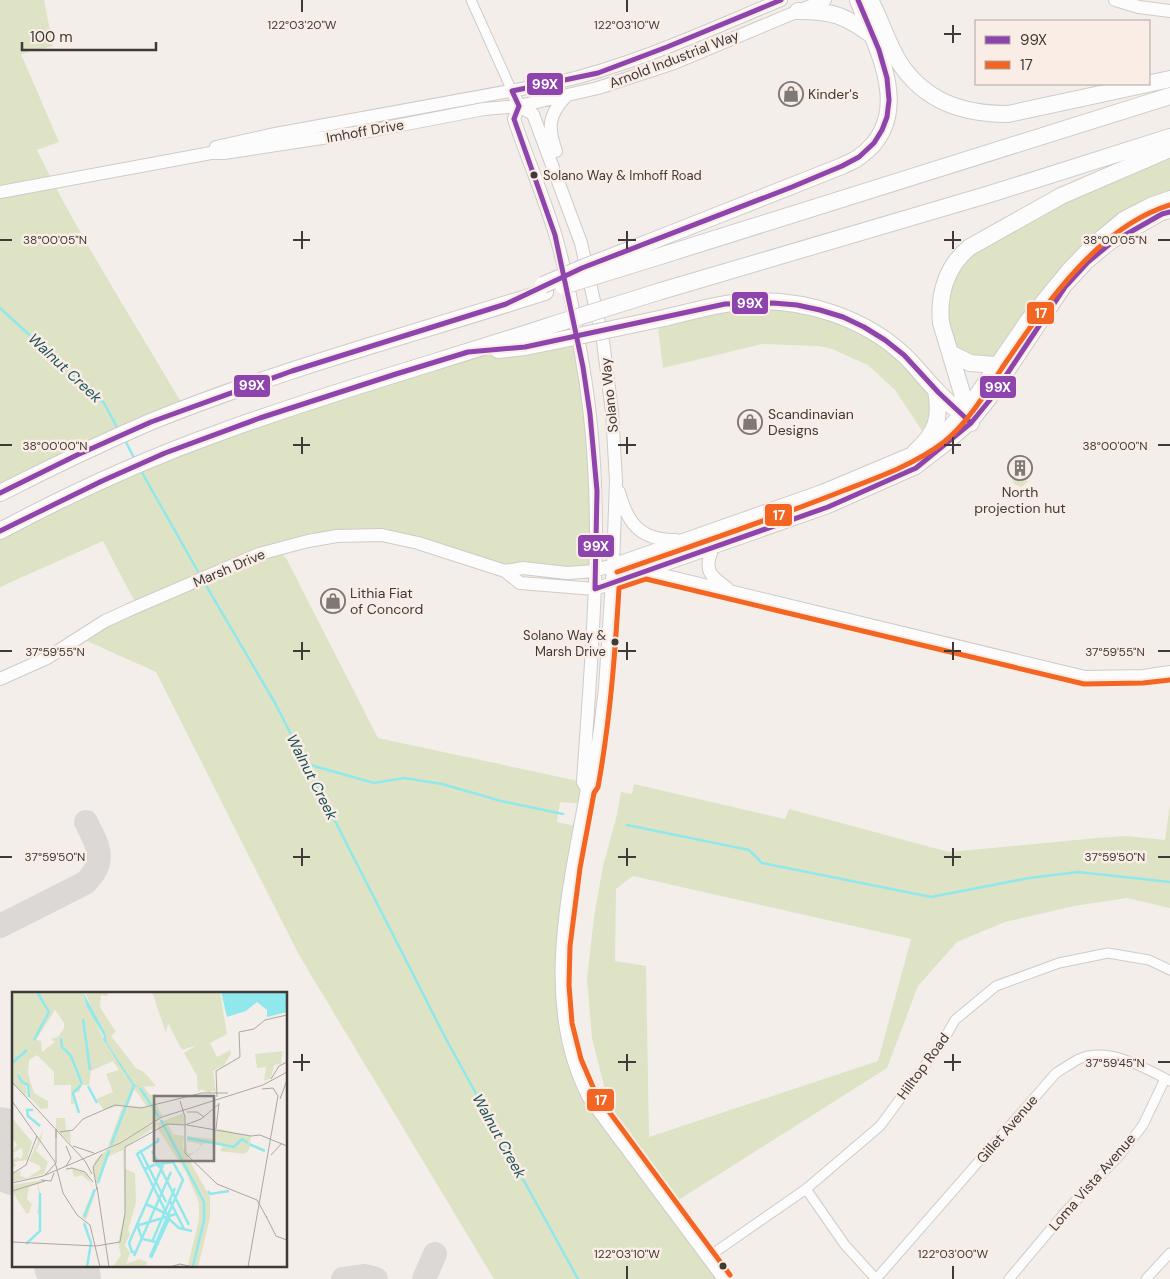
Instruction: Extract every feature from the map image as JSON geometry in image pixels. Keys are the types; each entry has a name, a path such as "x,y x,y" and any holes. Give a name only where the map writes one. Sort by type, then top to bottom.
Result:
{"highway":[{"path":"652,250 842,166 860,157 874,143 887,117 890,100 888,78 858,0"},
{"path":"874,3 899,62 913,79 935,98 960,109 984,114 1008,114 1142,85"},
{"path":"798,10 824,11 845,17 873,36"},
{"path":"1150,83 1170,79"},
{"path":"0,493 151,422 292,371 506,304 544,288 652,250 1170,96"},
{"path":"0,531 139,464 219,432 468,352 525,347 554,333 661,292 1170,138"},
{"path":"966,415 952,354 941,323 941,296 946,280 959,256 970,247 1061,196 1170,149"},
{"path":"554,333 664,318 725,304 753,301 790,303 811,307 848,319 875,332 904,355 936,390 966,415"},
{"path":"952,354 970,363 995,365"},
{"path":"916,452 928,440 936,424 939,407 936,390"}],"street":[{"name":"Solano Way","path":"471,0 519,106 533,114 581,243 603,341 612,412 616,481 613,565 605,688 600,730 591,785 586,789"},
{"name":"Arnold Industrial Way","path":"512,91 598,73 781,0"},
{"name":"Arnold Industrial Way","path":"519,106 598,88 674,62 825,0"},
{"path":"1115,0 1139,7 1170,11"},
{"name":"Imhoff Drive","path":"212,153 218,146 270,135 512,91"},
{"path":"566,96 556,106 551,120 550,135 572,200 570,212"},
{"name":"Solano Way","path":"519,106 514,119 555,235 584,367 596,491 595,589 583,782 586,789 565,914 562,949 562,984 572,1059 589,1098 606,1123 724,1279"},
{"name":"Imhoff Drive","path":"0,192 212,153 224,153 375,130 484,110 519,106"},
{"path":"595,589 828,507 916,468 946,446 995,365 1027,319 1068,269 1094,242 1122,218 1150,204 1170,197"},
{"path":"966,415 989,401 1065,287 1088,262 1111,243 1162,214 1170,212"},
{"name":"Marsh Drive","path":"504,571 523,568 567,572 595,571 613,565 822,491 916,452 966,415"},
{"path":"616,481 622,503 637,528 658,540 686,540"},
{"name":"Marsh Drive","path":"0,679 47,658 105,621 259,554 297,543 337,536 382,535 418,543 504,571 520,584 595,589"},
{"path":"712,548 708,563 710,574 733,592"},
{"path":"646,572 1085,677 1143,676 1170,672"},
{"name":"Hilltop Road","path":"708,1257 806,1188 880,1126 943,1041 955,1020 996,986 1059,963 1108,953 1149,960 1170,970"},
{"name":"Gillet Avenue","path":"876,1279 1056,1073 1080,1058 1105,1055 1127,1060 1167,1080"},
{"name":"Loma Vista Avenue","path":"1009,1279 1067,1210 1125,1148 1143,1124 1167,1080"},
{"path":"806,1188 845,1245 876,1279"},
{"path":"1146,1279 1170,1253"}],"green space":[{"path":"0,0 44,0 53,46 21,54 59,142 37,150 71,216 185,409 0,493"},
{"path":"1170,148 1170,197 1094,242 995,365 985,365 947,342 941,323 959,256"},
{"path":"753,301 855,321 936,390 928,440 895,390 868,365 832,349 818,346 762,344 663,368 657,319"},
{"path":"580,336 595,571 523,568 382,535 276,549 286,558 378,738 583,782 584,804 560,802 557,822 580,827 561,949 572,1059 617,1137 592,1038 587,979 594,917 603,866 617,815 621,792 632,794 634,784 785,819 789,809 949,852 1126,836 1165,840 1170,804 1170,908 1127,898 1074,906 1005,922 957,942 918,986 887,1068 669,1206 724,1279 494,1279 299,955 156,672 87,641 105,621 137,606 103,541 0,587 0,534 102,481 468,352","holes":["633,876 911,939 878,1061 649,1137 646,966 615,961 616,889"]},
{"path":"1013,475 1025,477 1028,482 1021,487 1014,484"}],"waterway":[{"name":"Walnut Creek","path":"0,308 104,403 118,429"},
{"name":"Walnut Creek","path":"125,440 135,460"},
{"name":"Walnut Creek","path":"140,469 200,575"},
{"name":"Walnut Creek","path":"204,582 275,703 446,1039 578,1279"},
{"path":"307,764 374,783 404,778 442,784 501,801 563,814"},
{"path":"627,825 749,850 762,863 931,897 1029,878 1078,872 1170,882"}],"taxiway":[{"path":"0,926 85,883 92,875 97,868 99,853 86,822"},
{"path":"424,1279 435,1254"},
{"path":"343,1279 365,1276 376,1279"}],"runway":[{"path":"0,1137 12,1161"},
{"path":"64,1266 71,1279"}],"transit line":[{"name":"99X","path":"781,0 598,73 512,91 519,106 514,119 555,235 583,367 590,414 597,491 595,589 828,507 916,468 971,423 989,401 1065,287 1088,262 1111,243 1162,214 1170,212"},
{"name":"99X","path":"0,493 77,455 151,422 292,371 506,304 582,268 792,187 859,157 874,143 882,130 887,117 889,100 887,78 879,50 858,0"},
{"name":"17","path":"617,572 817,501 871,480 933,450 953,434 968,417 1036,320 1074,272 1118,232 1143,216 1170,205"},
{"name":"99X","path":"0,531 102,481 165,453 260,418 396,374 468,352 525,347 725,304 773,303 797,305 843,317 864,327 904,355 939,393 971,423"},
{"name":"17","path":"730,1275 596,1094 581,1059 572,1023 569,985 570,946 580,868 594,793 598,787 606,737 614,663 619,588 646,579 1084,684 1143,683 1170,680"}],"place":[{"name":"Kinder's","path":"791,94"},
{"name":"Solano Way & Imhoff Road","path":"534,175"},
{"name":"Scandinavian Designs","path":"750,422"},
{"name":"North projection hut","path":"1020,468"},
{"name":"Lithia Fiat of Concord","path":"333,601"},
{"name":"Solano Way & Marsh Drive","path":"615,642"}]}
